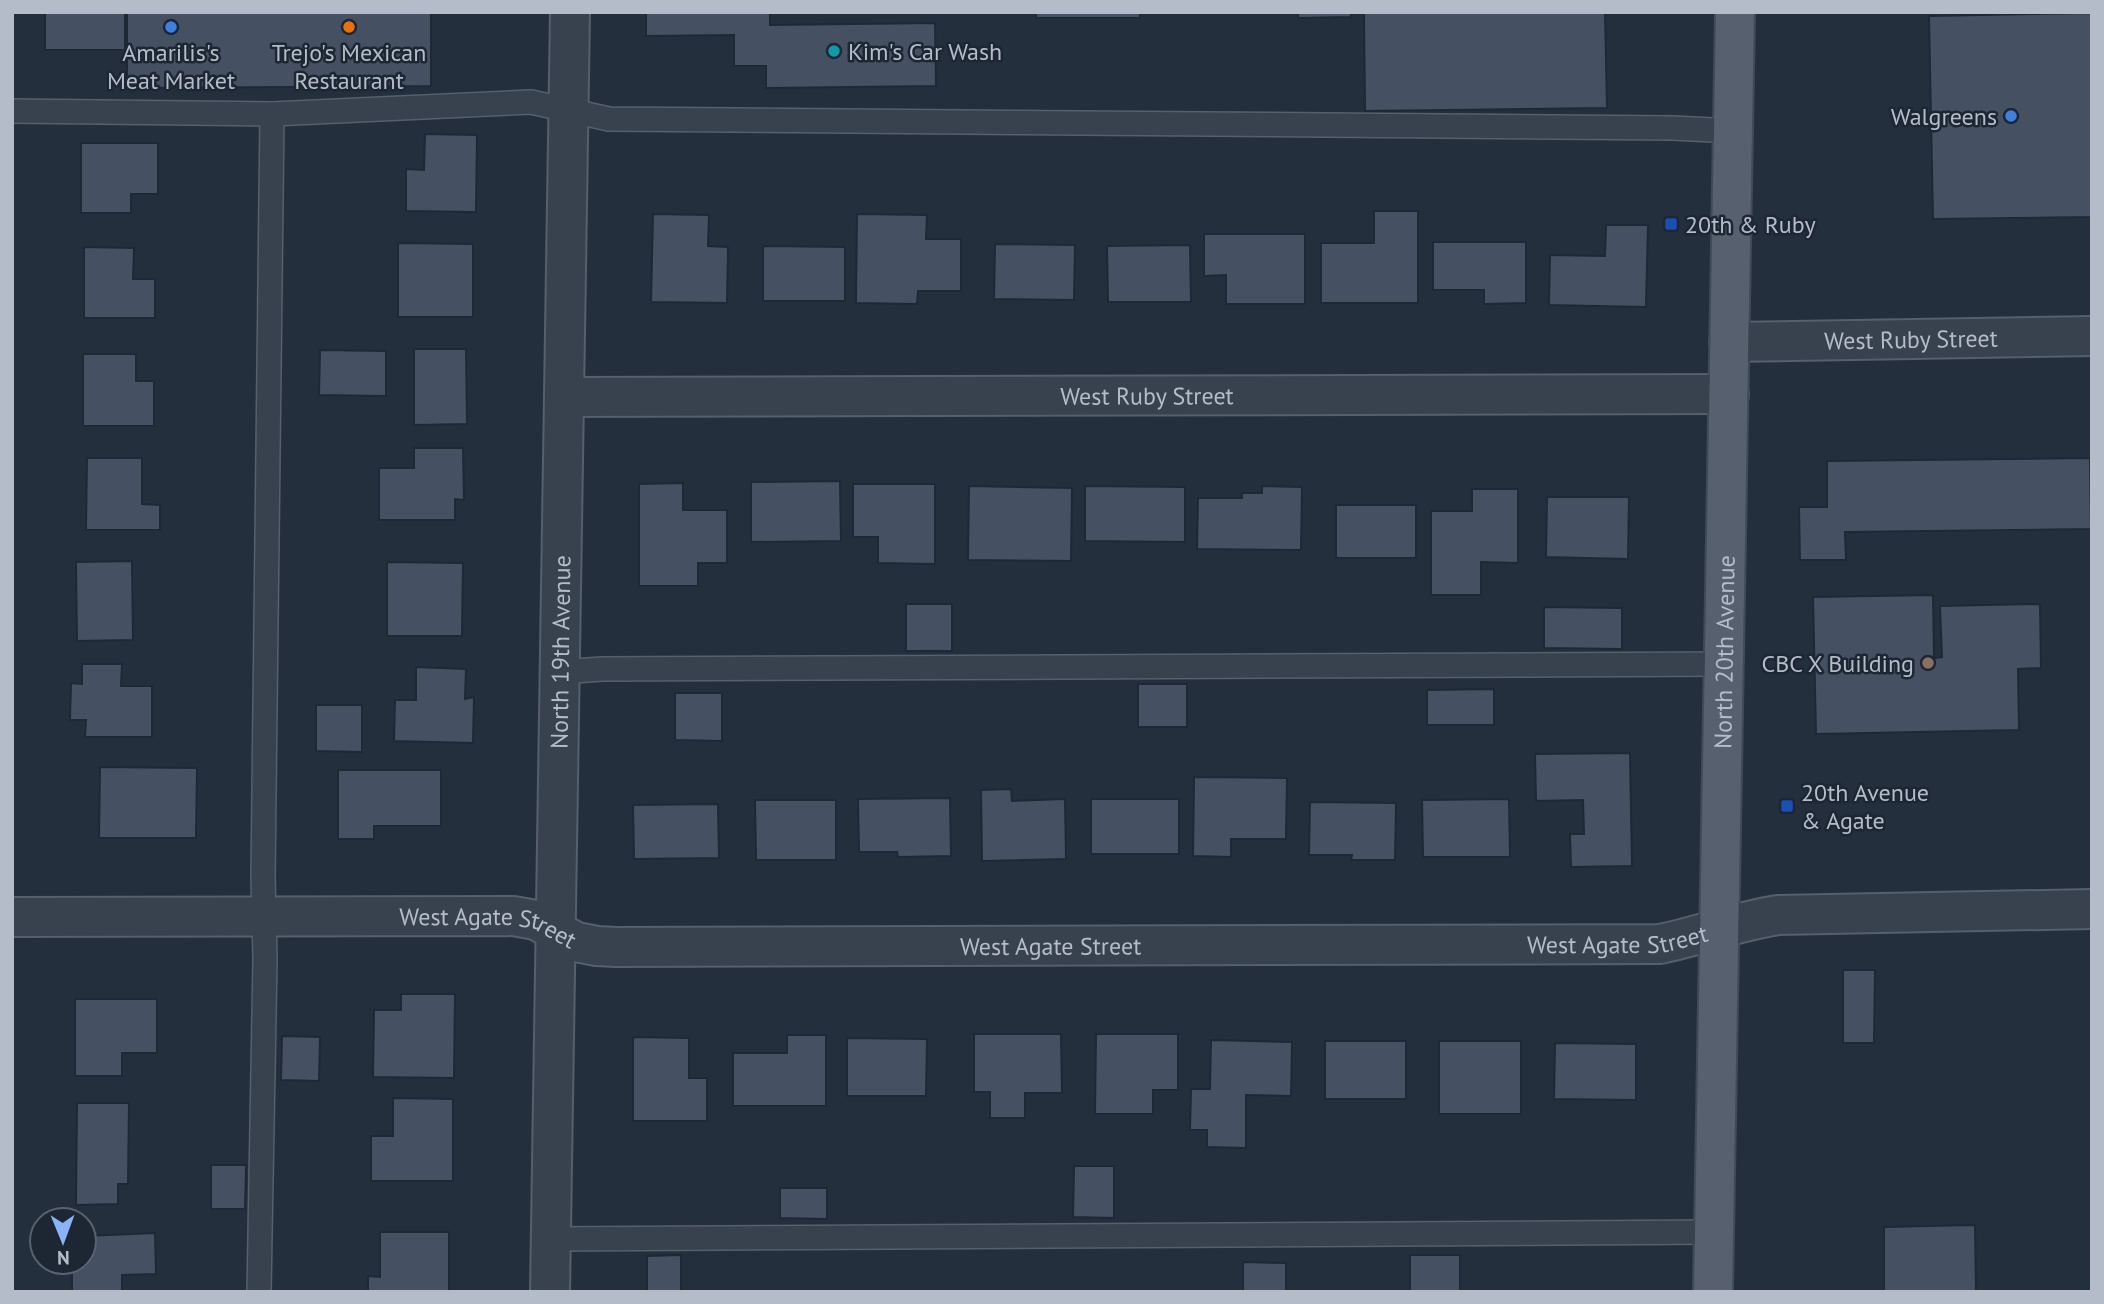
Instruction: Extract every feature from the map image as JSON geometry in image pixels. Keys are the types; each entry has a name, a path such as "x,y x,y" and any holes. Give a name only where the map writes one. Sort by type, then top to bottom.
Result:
{"main road":[{"name":"North 20th Avenue","path":"1713,1292 1735,12"}],"street":[{"name":"North 19th Avenue","path":"550,1292 570,12"},
{"name":"West Ruby Street","path":"1729,342 2092,336"},
{"name":"West Ruby Street","path":"564,397 1728,394"},
{"name":"West Agate Street","path":"12,917 513,916 536,920 576,942 607,947 1660,944 1692,938 1747,919 1778,915 2092,909"}],"lane":[{"path":"12,111 272,114 531,102 609,120 1673,128 1733,131"},
{"path":"259,1292 265,959 272,114"},
{"path":"560,672 602,669 1724,664"},
{"path":"551,1240 1714,1232"}],"building":[{"path":"45,12 125,12 125,50 45,50"},
{"path":"127,12 431,12 431,86 127,88"},
{"name":"Kim's Car Wash","path":"646,12 770,12 770,25 935,23 936,86 766,88 766,66 734,66 734,35 646,36"},
{"path":"1036,12 1140,12 1140,18 1036,18"},
{"path":"1298,12 1351,12 1351,17 1298,18"},
{"path":"1364,12 1605,12 1607,108 1365,111"},
{"name":"Walgreens","path":"2092,13 2092,217 1933,219 1929,16"},
{"path":"425,134 477,135 476,212 406,211 406,169 424,170"},
{"path":"81,143 158,143 158,194 131,194 131,213 81,213"},
{"path":"1374,211 1418,211 1418,303 1321,303 1321,243 1374,243"},
{"path":"653,214 709,215 708,246 728,247 727,303 651,302"},
{"path":"857,214 927,215 926,239 961,239 961,291 918,291 917,304 856,303"},
{"path":"1606,225 1648,225 1646,307 1549,305 1550,255 1605,256"},
{"path":"1204,234 1305,234 1305,304 1226,304 1226,275 1204,276"},
{"path":"1433,242 1526,242 1526,303 1484,304 1484,290 1433,290"},
{"path":"398,243 473,244 473,317 398,317"},
{"path":"995,244 1075,245 1074,300 994,299"},
{"path":"1190,245 1191,302 1108,302 1107,246"},
{"path":"763,246 845,247 845,301 763,301"},
{"path":"84,247 134,248 133,279 155,279 155,318 84,318"},
{"path":"414,349 466,349 467,424 414,425"},
{"path":"320,350 386,351 386,396 319,395"},
{"path":"83,354 136,354 136,381 154,381 154,426 83,426"},
{"path":"414,448 463,448 464,500 455,499 455,520 379,520 379,468 414,468"},
{"path":"87,458 142,458 142,504 160,505 160,530 86,530"},
{"path":"2090,458 2091,529 1845,532 1846,560 1800,560 1799,507 1827,507 1827,461"},
{"path":"840,481 841,541 751,542 751,482"},
{"path":"683,483 683,510 727,510 727,563 698,563 698,586 639,586 639,484"},
{"path":"853,484 935,484 935,564 878,563 878,537 853,537"},
{"path":"969,486 1072,488 1071,561 968,560"},
{"path":"1085,486 1185,487 1185,542 1085,541"},
{"path":"1262,486 1302,487 1301,550 1197,549 1198,498 1242,498 1242,493 1262,493"},
{"path":"1472,489 1518,489 1518,563 1481,562 1481,595 1431,595 1431,511 1472,511"},
{"path":"1547,497 1629,497 1628,559 1546,557"},
{"path":"1336,505 1416,505 1416,558 1336,558"},
{"path":"132,561 133,640 77,641 76,562"},
{"path":"387,562 463,563 462,636 387,636"},
{"name":"CBC X Building","path":"1933,595 1934,658 1942,657 1940,606 2040,604 2041,668 2018,669 2019,730 1816,734 1813,597"},
{"path":"906,604 952,604 952,651 906,651"},
{"path":"1544,607 1622,608 1622,649 1544,648"},
{"path":"82,664 122,664 121,686 152,686 152,737 85,737 86,720 70,720 71,683 82,684"},
{"path":"416,667 466,669 465,699 474,697 473,743 394,741 395,700 416,700"},
{"path":"1138,684 1187,684 1187,727 1138,727"},
{"path":"1494,689 1494,725 1427,725 1427,690"},
{"path":"675,693 722,693 722,741 675,740"},
{"path":"316,705 362,705 362,752 316,751"},
{"path":"1630,753 1632,866 1571,867 1570,834 1584,834 1583,800 1536,801 1535,754"},
{"path":"100,767 197,768 196,838 99,838"},
{"path":"338,770 441,770 441,826 374,826 374,839 338,839"},
{"path":"1194,777 1287,778 1286,839 1231,839 1231,857 1193,856"},
{"path":"1011,789 1012,801 1065,799 1066,859 982,861 981,790"},
{"path":"950,798 951,856 898,857 897,852 859,852 858,799"},
{"path":"1091,799 1179,799 1179,854 1091,854"},
{"path":"1509,799 1510,857 1423,857 1422,800"},
{"path":"755,800 836,800 836,860 756,860"},
{"path":"1310,802 1396,803 1395,860 1351,860 1352,855 1309,855"},
{"path":"718,804 719,858 634,859 633,805"},
{"path":"1843,970 1875,970 1874,1043 1843,1043"},
{"path":"401,994 455,994 454,1078 373,1077 374,1010 401,1010"},
{"path":"75,999 157,999 157,1053 122,1053 122,1076 75,1076"},
{"path":"974,1034 1061,1034 1062,1093 1025,1093 1025,1118 990,1118 990,1092 974,1092"},
{"path":"1096,1034 1178,1034 1178,1090 1153,1090 1153,1114 1095,1114"},
{"path":"787,1035 826,1035 826,1106 733,1106 733,1053 787,1053"},
{"path":"282,1036 320,1037 319,1081 281,1080"},
{"path":"633,1037 689,1038 689,1078 707,1078 707,1121 633,1121"},
{"path":"847,1038 927,1039 926,1096 847,1096"},
{"path":"1211,1040 1292,1042 1291,1096 1246,1095 1246,1148 1207,1147 1207,1130 1190,1130 1191,1089 1210,1089"},
{"path":"1325,1041 1406,1041 1406,1099 1325,1099"},
{"path":"1439,1041 1521,1041 1521,1114 1439,1114"},
{"path":"1555,1043 1636,1044 1636,1100 1554,1099"},
{"path":"393,1098 453,1099 453,1181 371,1181 371,1136 393,1136"},
{"path":"77,1103 129,1103 128,1184 118,1184 118,1204 76,1205"},
{"path":"211,1165 246,1165 245,1209 211,1209"},
{"path":"1074,1166 1114,1166 1114,1218 1073,1217"},
{"path":"780,1188 827,1188 827,1219 780,1218"},
{"path":"1975,1225 1976,1292 1884,1292 1884,1227"},
{"path":"380,1232 449,1232 449,1292 368,1292 368,1276 380,1277"},
{"path":"155,1233 156,1274 122,1275 122,1292 72,1292 72,1276 98,1276 98,1235"},
{"path":"681,1255 681,1292 647,1292 647,1256"},
{"path":"1410,1255 1460,1255 1460,1292 1410,1292"},
{"path":"1243,1262 1286,1263 1286,1292 1243,1292"}],"place":[{"name":"Amarilis's Meat Market","path":"171,27"},
{"name":"Trejo's Mexican Restaurant","path":"349,27"},
{"name":"Kim's Car Wash","path":"834,51"},
{"name":"Walgreens","path":"2011,116"},
{"name":"20th & Ruby","path":"1671,224"},
{"name":"CBC X Building","path":"1928,663"},
{"name":"20th Avenue & Agate","path":"1787,806"}]}
